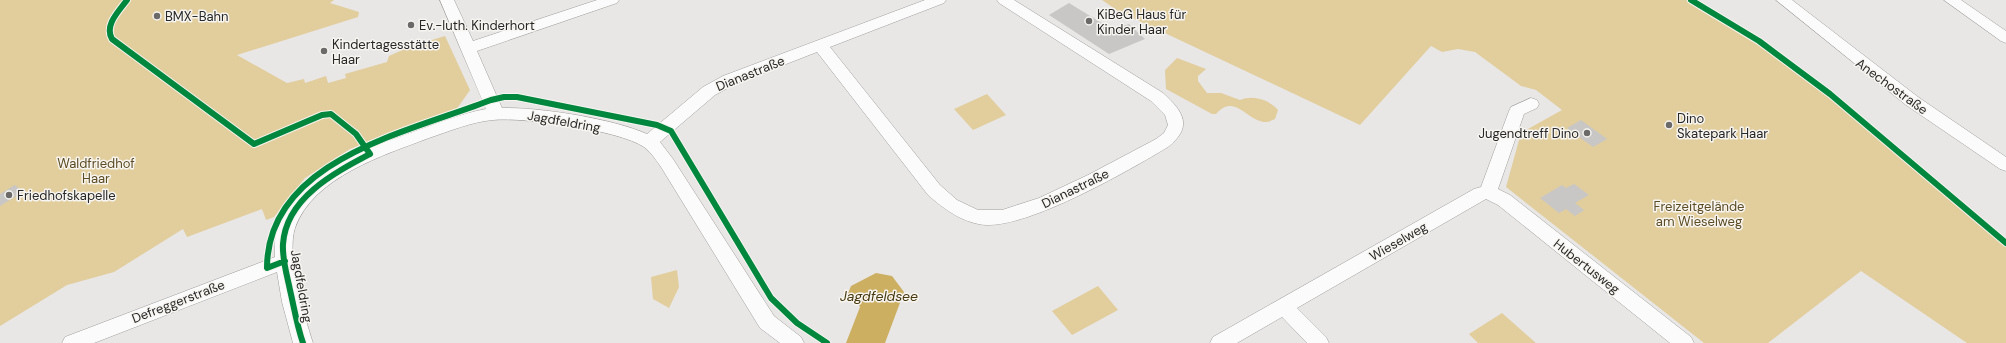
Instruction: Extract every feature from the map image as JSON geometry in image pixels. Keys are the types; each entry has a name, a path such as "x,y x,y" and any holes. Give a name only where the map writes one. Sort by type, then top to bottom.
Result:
{"street":[{"path":"447,0 494,107 494,114"},
{"path":"469,48 612,0"},
{"name":"Dianastraße","path":"649,142 709,91 730,80 938,0"},
{"name":"Dianastraße","path":"821,46 934,190 947,202 965,213 988,218 1011,215 1036,207 1152,150 1166,142 1174,133 1176,124 1173,114 1167,105 1157,96 1004,0"},
{"name":"Anechostraße","path":"1783,0 1906,97 2006,165"},
{"path":"1951,0 2006,38"},
{"path":"1488,192 1518,111 1531,104"},
{"name":"Jagdfeldring","path":"303,343 285,261 283,243 286,228 304,199 330,175 370,154 466,120 494,114 522,113 629,134 649,142 667,163 767,322 794,343"},
{"name":"Wieselweg","path":"1220,343 1480,194 1488,192"},
{"name":"Hubertusweg","path":"1488,192 1504,200 1684,343"},
{"name":"Defreggerstraße","path":"72,343 104,336 285,261"},
{"path":"1284,307 1319,343"}],"green space":[{"name":"Waldfriedhof Haar","path":"0,0 334,0 330,3 359,12 358,17 237,55 287,83 304,79 305,83 326,76 328,83 346,78 345,74 387,62 389,56 409,47 445,36 470,90 456,110 350,149 305,178 274,217 266,220 262,209 187,237 183,229 114,272 67,285 0,326"},
{"name":"Freizeitgelände am Wieselweg","path":"1102,0 1696,0 1751,34 1842,100 2006,240 2006,343 1967,343 1861,271 1768,343 1704,343 1506,187 1521,133 1562,110 1536,90 1521,86 1475,52 1458,49 1442,52 1431,46 1360,125 1118,11"},
{"path":"1177,58 1206,69 1198,76 1198,81 1207,93 1221,93 1240,100 1250,98 1260,99 1270,103 1278,110 1275,119 1267,122 1259,121 1235,107 1229,106 1223,108 1216,114 1212,114 1166,89 1165,70"},
{"path":"987,94 1006,115 973,130 954,109"},
{"path":"677,270 679,287 669,308 653,299 651,277"},
{"path":"1098,286 1118,310 1072,335 1052,311"},
{"path":"1502,313 1536,343 1478,343 1469,334"}],"water":[{"name":"Jagdfeldsee","path":"876,273 892,276 904,292 885,343 846,343 860,307 857,301 850,301 847,296 851,286"}],"building":[{"path":"1069,3 1113,30 1129,24 1145,39 1109,54 1049,15"},
{"name":"Jugendtreff Dino","path":"1581,120 1607,139 1593,147 1567,128"},
{"path":"1574,184 1589,195 1575,203 1584,210 1575,216 1566,209 1559,213 1540,198 1562,185 1566,188"},
{"name":"Friedhofskapelle","path":"15,185 23,192 0,206 0,194"}],"cycle path":[{"path":"127,0 117,12 111,23 109,33 112,39 254,144 322,115 331,114 356,134 370,154 342,169 314,189 292,214 286,228 283,244 284,261 303,343"},
{"path":"1691,0 1759,41 1830,94 2006,243"},
{"path":"285,261 267,268 269,245 277,224 284,211 300,191 318,174 337,160 381,139 491,100 504,97 517,97 657,125 671,131 771,298 797,323 811,334 827,343"}],"place":[{"name":"BMX-Bahn","path":"157,16"},
{"name":"KiBeG Haus für Kinder Haar","path":"1089,21"},
{"name":"Ev.-luth. Kinderhort","path":"411,25"},
{"name":"Kindertagesstätte Haar","path":"324,51"},
{"name":"Dino Skatepark Haar","path":"1669,125"},
{"name":"Jugendtreff Dino","path":"1587,133"},
{"name":"Friedhofskapelle","path":"9,195"}]}
